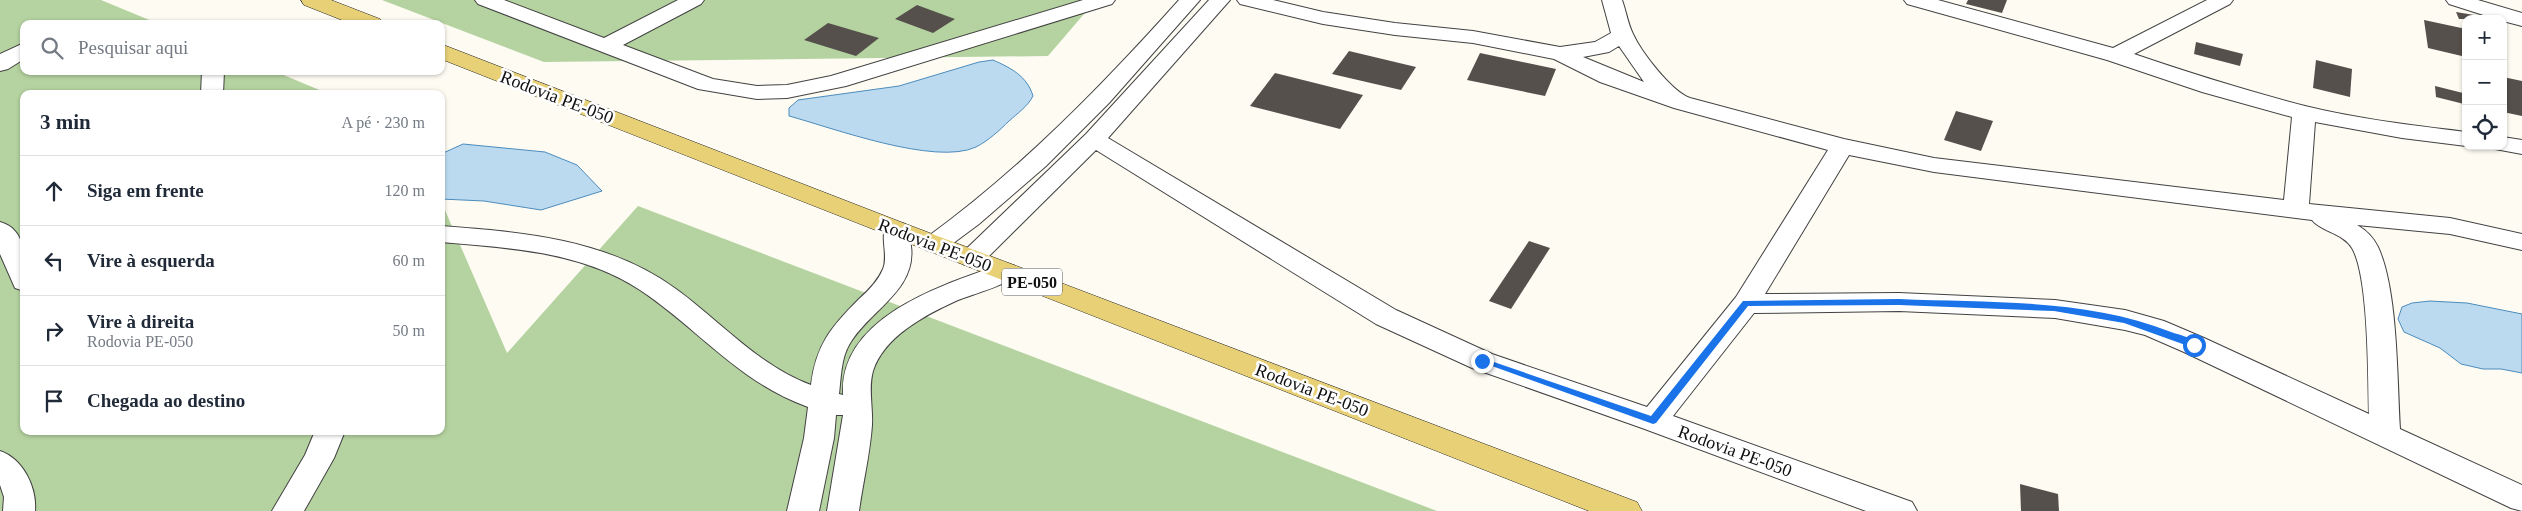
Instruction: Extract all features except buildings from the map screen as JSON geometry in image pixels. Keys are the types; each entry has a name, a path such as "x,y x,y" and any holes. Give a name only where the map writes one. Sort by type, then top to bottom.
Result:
{"main road":[{"path":"312,0 362,20"},
{"name":"Rodovia PE-050","path":"445,53 896,230 1625,511"}],"street":[{"path":"485,0 724,89 750,94 782,93 838,81 1105,0"},
{"path":"606,45 694,0"},
{"path":"935,244 998,195 1050,148 1135,63 1190,0"},
{"path":"1247,0 1323,18 1473,37 1560,54 1608,78 1682,102 1842,146 1934,165 2304,211 2450,226 2522,242"},
{"path":"1612,0 1622,35 1653,79 1682,102"},
{"path":"1914,0 2114,55 2210,87 2304,113 2402,131 2462,138"},
{"path":"2114,55 2223,0"},
{"path":"2456,0 2522,20"},
{"path":"972,258 1085,148 1212,1"},
{"path":"1560,54 1601,47 1622,35"},
{"path":"0,64 20,52"},
{"path":"212,90 213,75"},
{"path":"2304,113 2304,211"},
{"path":"2507,145 2522,147"},
{"path":"1653,420 1746,304 1842,146"},
{"name":"Rodovia PE-050","path":"1050,148 1085,148 1148,174 1386,317 1482,361 1653,420 1901,511"},
{"path":"998,195 1026,206"},
{"path":"2304,211 2358,238 2370,258 2379,330 2385,434"},
{"path":"0,230 7,238 20,272"},
{"path":"803,511 820,438 827,366 839,337 870,304 894,274 899,258 896,230"},
{"path":"445,234 555,246 601,261 646,282 670,298 736,352 784,386 823,401 858,411"},
{"path":"843,511 858,411 856,390 859,370 869,350 900,319 945,295 1006,272"},
{"path":"1746,304 1899,302 2054,308 2109,317 2154,328 2522,499"},
{"path":"870,304 900,319"},
{"path":"288,511 319,458 328,435"},
{"path":"0,463 16,483 21,500 19,511"}],"green space":[{"path":"0,0 101,0 149,20 20,20 20,75 284,75 319,90 20,90 20,435 445,435 445,210 507,353 638,206 1437,511 0,511"},
{"path":"382,0 1096,0 1048,56 544,62 445,24 445,20 434,20"}],"water":[{"path":"993,60 1018,74 1027,83 1033,96 1026,106 985,142 976,147 958,152 910,149 789,116 789,108 798,100 899,86 979,62"},
{"path":"463,144 545,152 577,165 602,191 541,210 484,201 445,199 445,152"},
{"path":"2430,301 2467,303 2522,314 2522,373 2501,369 2483,369 2461,364 2440,348 2404,332 2398,319 2402,307 2412,303"}],"route":[{"path":"1482,361 1653,420 1746,304 1817,301 1899,302 2054,308 2125,320 2154,328 2194,345"}]}
